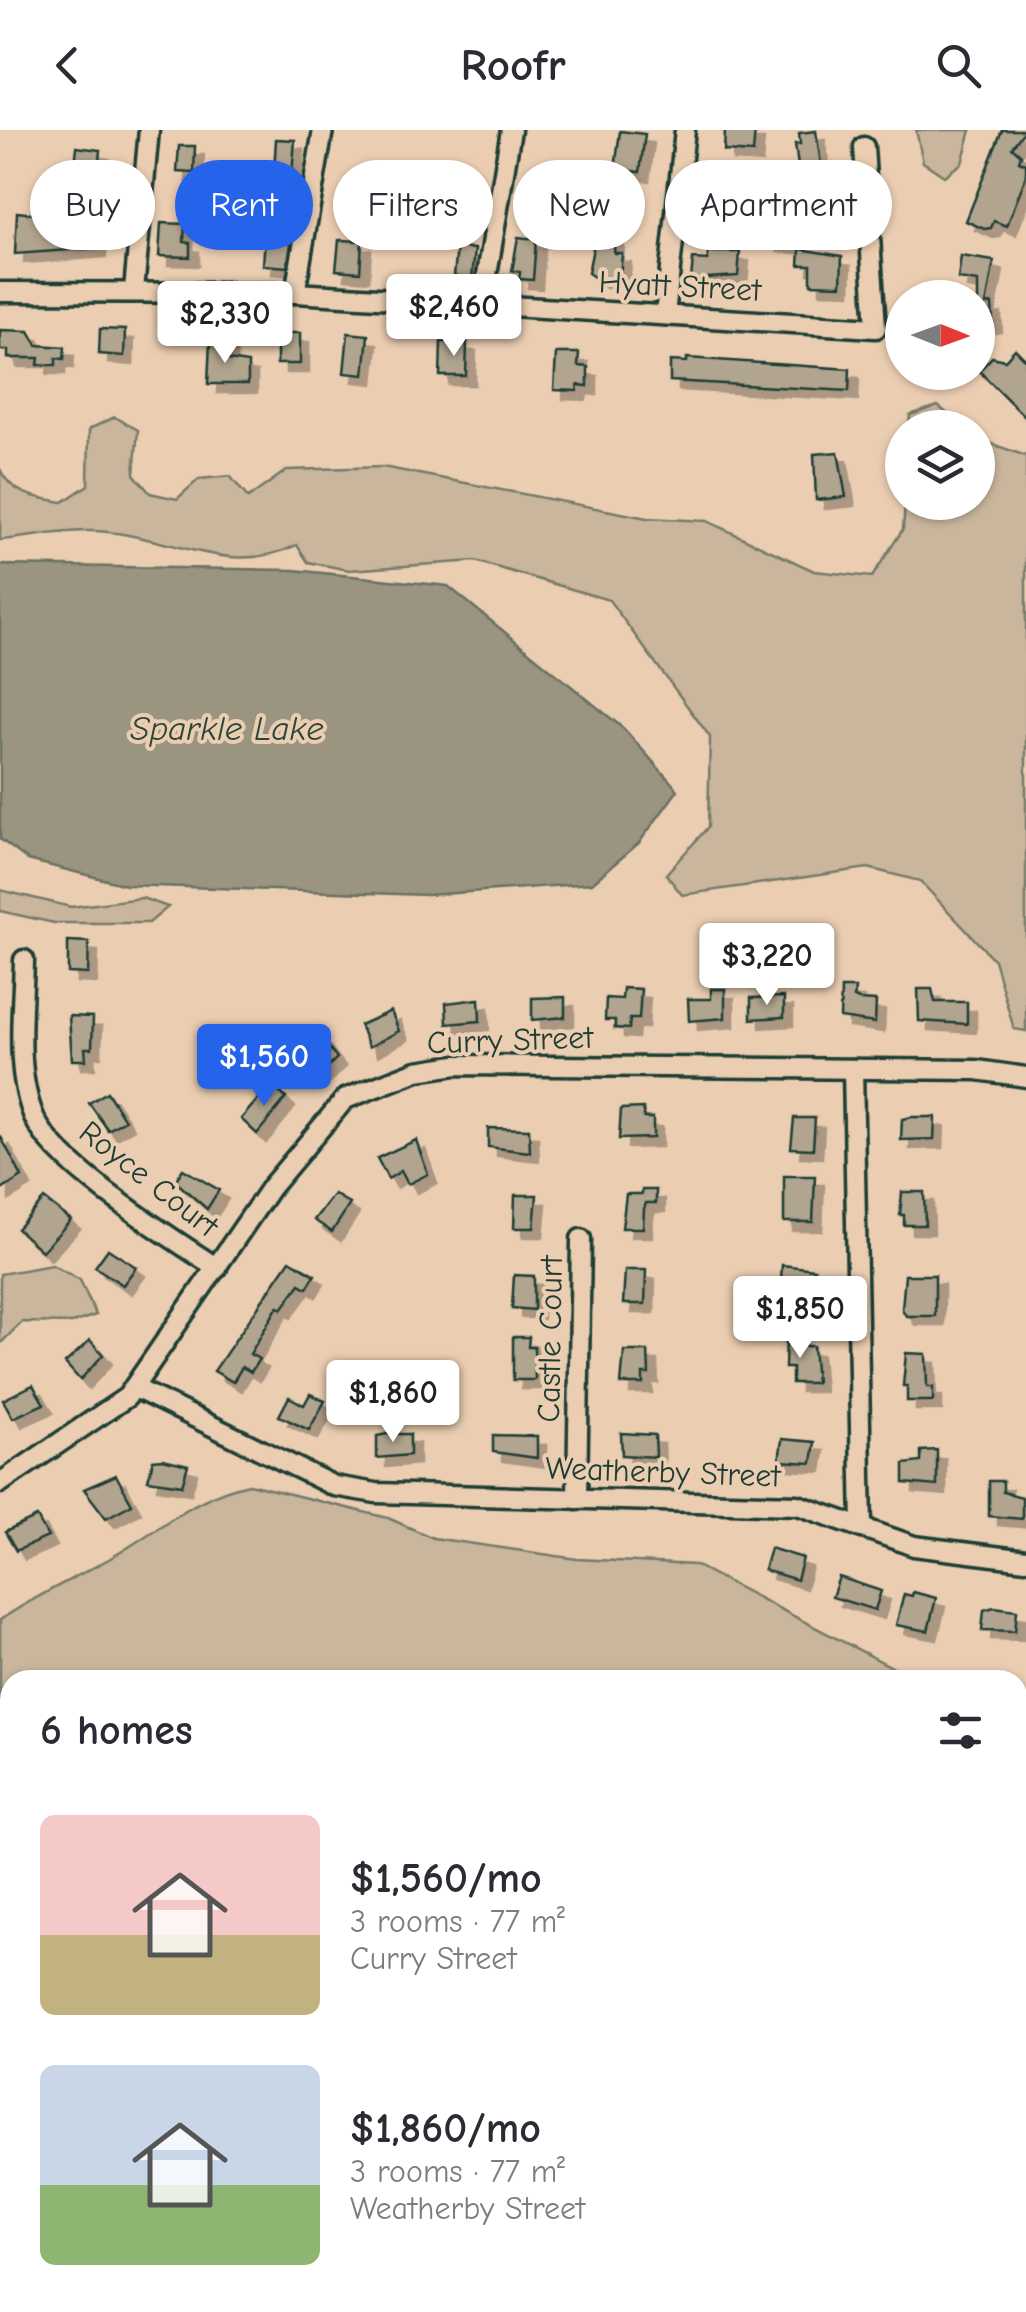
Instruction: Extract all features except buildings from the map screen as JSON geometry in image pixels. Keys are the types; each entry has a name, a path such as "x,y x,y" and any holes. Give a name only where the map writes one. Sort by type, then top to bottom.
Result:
{"street":[{"path":"134,290 148,130"},
{"path":"295,293 324,130"},
{"path":"482,305 511,130"},
{"path":"665,315 686,130"},
{"name":"Hyatt Street","path":"0,292 295,293 876,328 864,147"},
{"name":"Royce Court","path":"24,960 22,1042 36,1121 96,1183 217,1268"},
{"name":"Curry Street","path":"0,1483 88,1427 135,1388 271,1187 345,1099 418,1071 456,1065 976,1070 1026,1077"},
{"path":"853,1068 862,1528"},
{"name":"Castle Court","path":"577,1499 582,1239"},
{"name":"Weatherby Street","path":"135,1388 334,1486 376,1493 785,1504 832,1514 914,1546 1026,1560"}],"shaded area":[{"path":"916,130 971,130 962,163 944,176 923,162"},
{"path":"115,417 138,430 134,474 150,493 177,499 199,479 230,476 248,498 287,470 383,467 647,518 707,521 814,571 872,577 903,529 904,520 995,520 995,445 1026,456 1026,1031 1014,1029 994,960 920,881 868,868 682,895 666,874 708,827 710,737 609,600 475,561 349,570 308,562 297,545 273,554 226,557 95,531 0,540 0,469 18,490 63,502 88,485 89,429"},
{"path":"0,890 71,907 142,898 168,907 149,923 54,923 0,911"},
{"path":"52,1265 80,1280 96,1315 72,1323 22,1322 0,1344 0,1274"},
{"path":"249,1484 388,1518 433,1538 577,1559 695,1565 898,1670 0,1670 0,1620 125,1550 193,1506"}],"water":[{"name":"Sparkle Lake","path":"0,565 294,570 448,586 624,729 678,790 639,843 592,883 427,895 126,885 28,860 0,839"}]}
